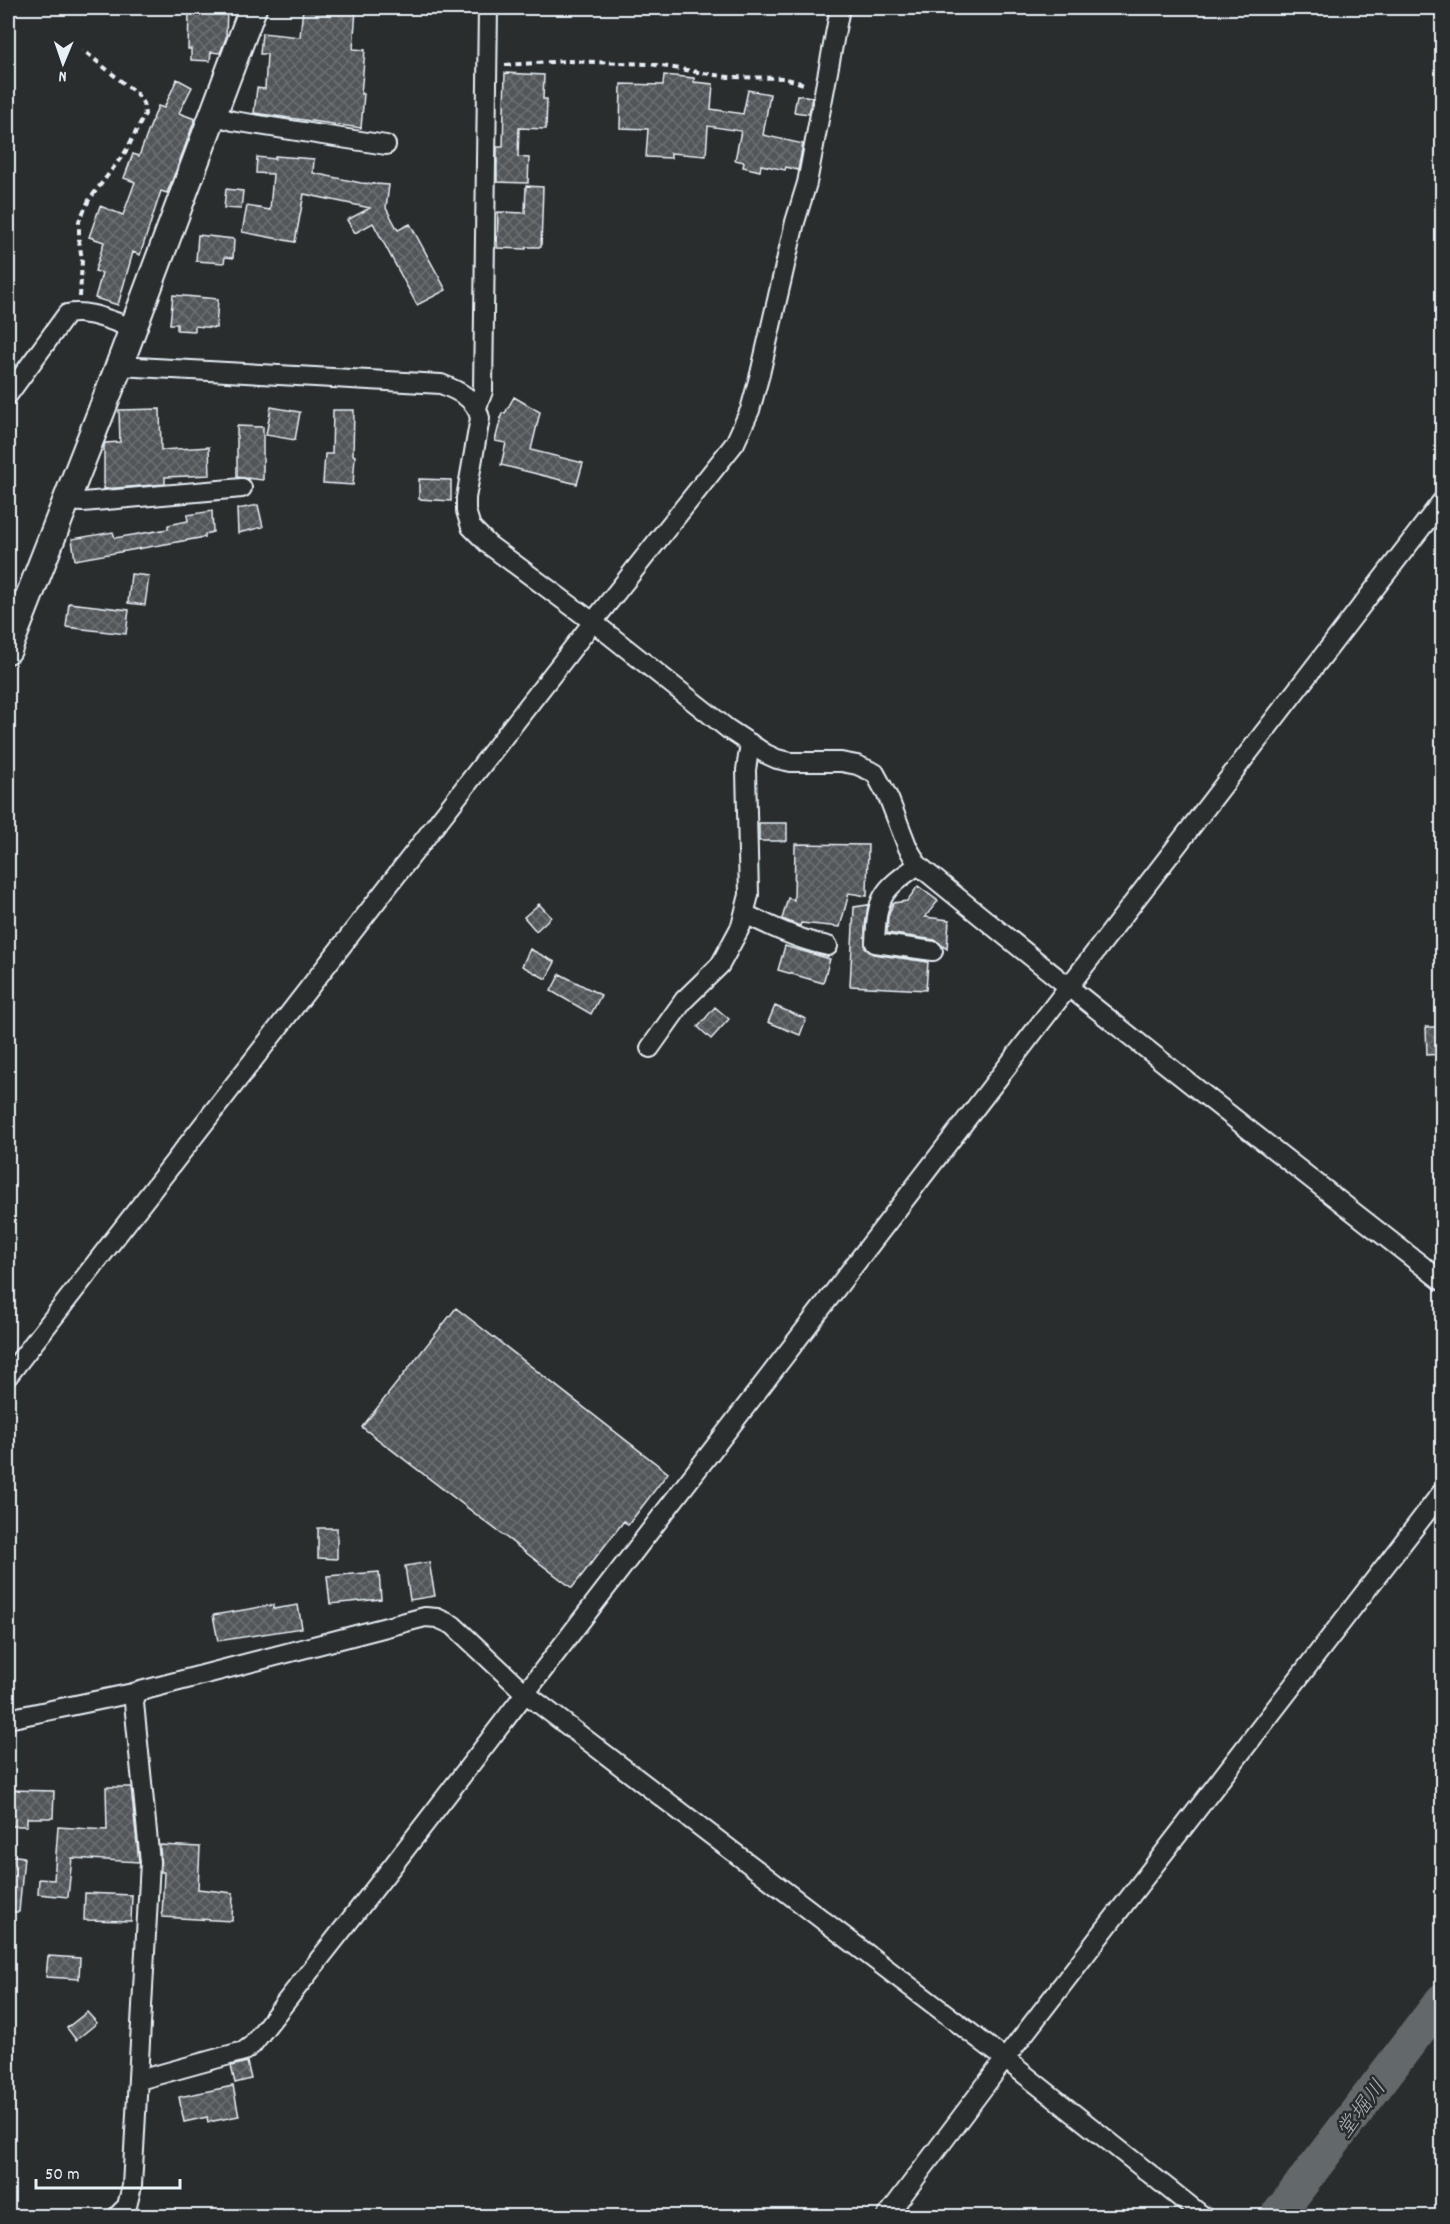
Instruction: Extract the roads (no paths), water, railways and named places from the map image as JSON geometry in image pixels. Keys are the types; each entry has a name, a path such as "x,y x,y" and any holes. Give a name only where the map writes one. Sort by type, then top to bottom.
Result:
{"street":[{"path":"8,650 119,366 253,8"},
{"path":"488,8 483,390 477,407 480,418 465,498 471,526 489,545 593,622 728,729 750,743 777,759 791,762 841,762 857,765 875,773 889,799 908,848 918,865 1069,989 1292,1166 1443,1281"},
{"path":"8,1376 593,622 724,459 744,426 760,374 795,222 807,183 840,8"},
{"path":"213,115 234,121 386,145"},
{"path":"8,395 67,314 75,312 133,328"},
{"path":"119,366 441,384 459,393 477,407"},
{"path":"66,501 83,502 242,488"},
{"path":"139,2080 244,2051 252,2045 1069,989 1443,501"},
{"path":"650,1048 684,1000 720,965 745,914 749,884 746,770 750,743"},
{"path":"918,865 885,891 877,916 875,943 933,951"},
{"path":"745,914 774,928 828,946"},
{"path":"887,2217 1005,2059 1443,1492"},
{"path":"8,1719 133,1693 425,1617 437,1618 453,1625 525,1693 1005,2059 1203,2217"},
{"path":"117,2217 127,2206 132,2186 150,1862 133,1693"}],"waterway":[{"name":"堂堀川","path":"1277,2216 1442,2000"}]}
